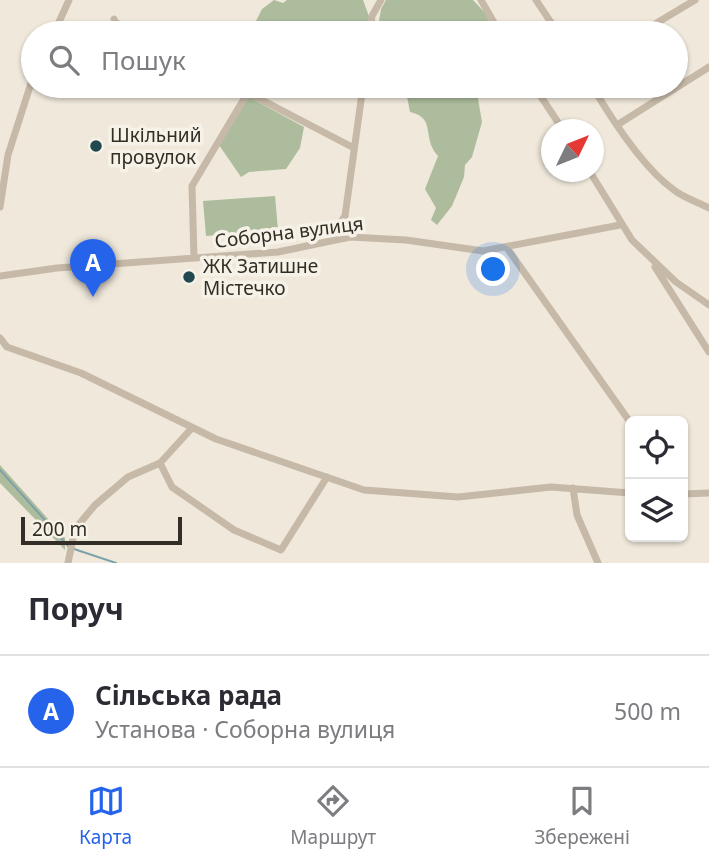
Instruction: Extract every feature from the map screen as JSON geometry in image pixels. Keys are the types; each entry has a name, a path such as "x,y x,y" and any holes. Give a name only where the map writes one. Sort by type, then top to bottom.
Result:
{"street":[{"path":"59,21 68,0"},
{"path":"371,21 381,0"},
{"path":"481,0 493,21"},
{"path":"537,0 550,21"},
{"path":"660,21 695,0"},
{"path":"688,81 709,68"},
{"path":"0,207 8,155 26,98"},
{"path":"194,258 192,186 244,98"},
{"path":"259,98 354,148"},
{"path":"329,240 345,216 361,98"},
{"path":"542,98 556,119"},
{"path":"600,98 617,125 674,190 709,208"},
{"path":"617,125 661,98"},
{"path":"596,182 620,225 651,259 676,282 709,306"},
{"name":"Соборна вулиця","path":"0,276 57,268 278,252 351,237 406,240 462,250 507,248 620,225"},
{"path":"507,248 626,416"},
{"path":"651,259 709,352"},
{"path":"0,338 7,347 81,373 192,428 364,490 430,496 491,495 551,487 625,493"},
{"path":"68,563 69,547 75,529 95,505 128,477 160,463 192,428"},
{"path":"160,463 172,488 234,530 281,550 327,477"},
{"path":"573,488 577,515 598,563"},
{"path":"688,494 709,493"}],"green space":[{"path":"274,0 283,3 287,0 363,0 370,19 256,21 262,9"},
{"path":"386,0 473,0 489,21 379,21"},
{"path":"248,98 304,127 300,148 286,169 249,172 241,177 219,145"},
{"path":"407,98 478,98 482,122 472,157 465,165 464,177 452,206 437,225 431,220 436,208 425,189 438,156 430,142 423,119 410,112"},
{"path":"275,196 278,230 206,236 203,201"},
{"path":"0,465 65,538 65,550 0,483"}],"waterway":[{"path":"0,470 69,547"},
{"path":"74,549 116,563"}],"place":[{"name":"Шкільний провулок","path":"96,146"},
{"name":"ЖК Затишне Містечко","path":"189,277"},
{"name":"Cільська рада","path":"93,297"}]}
